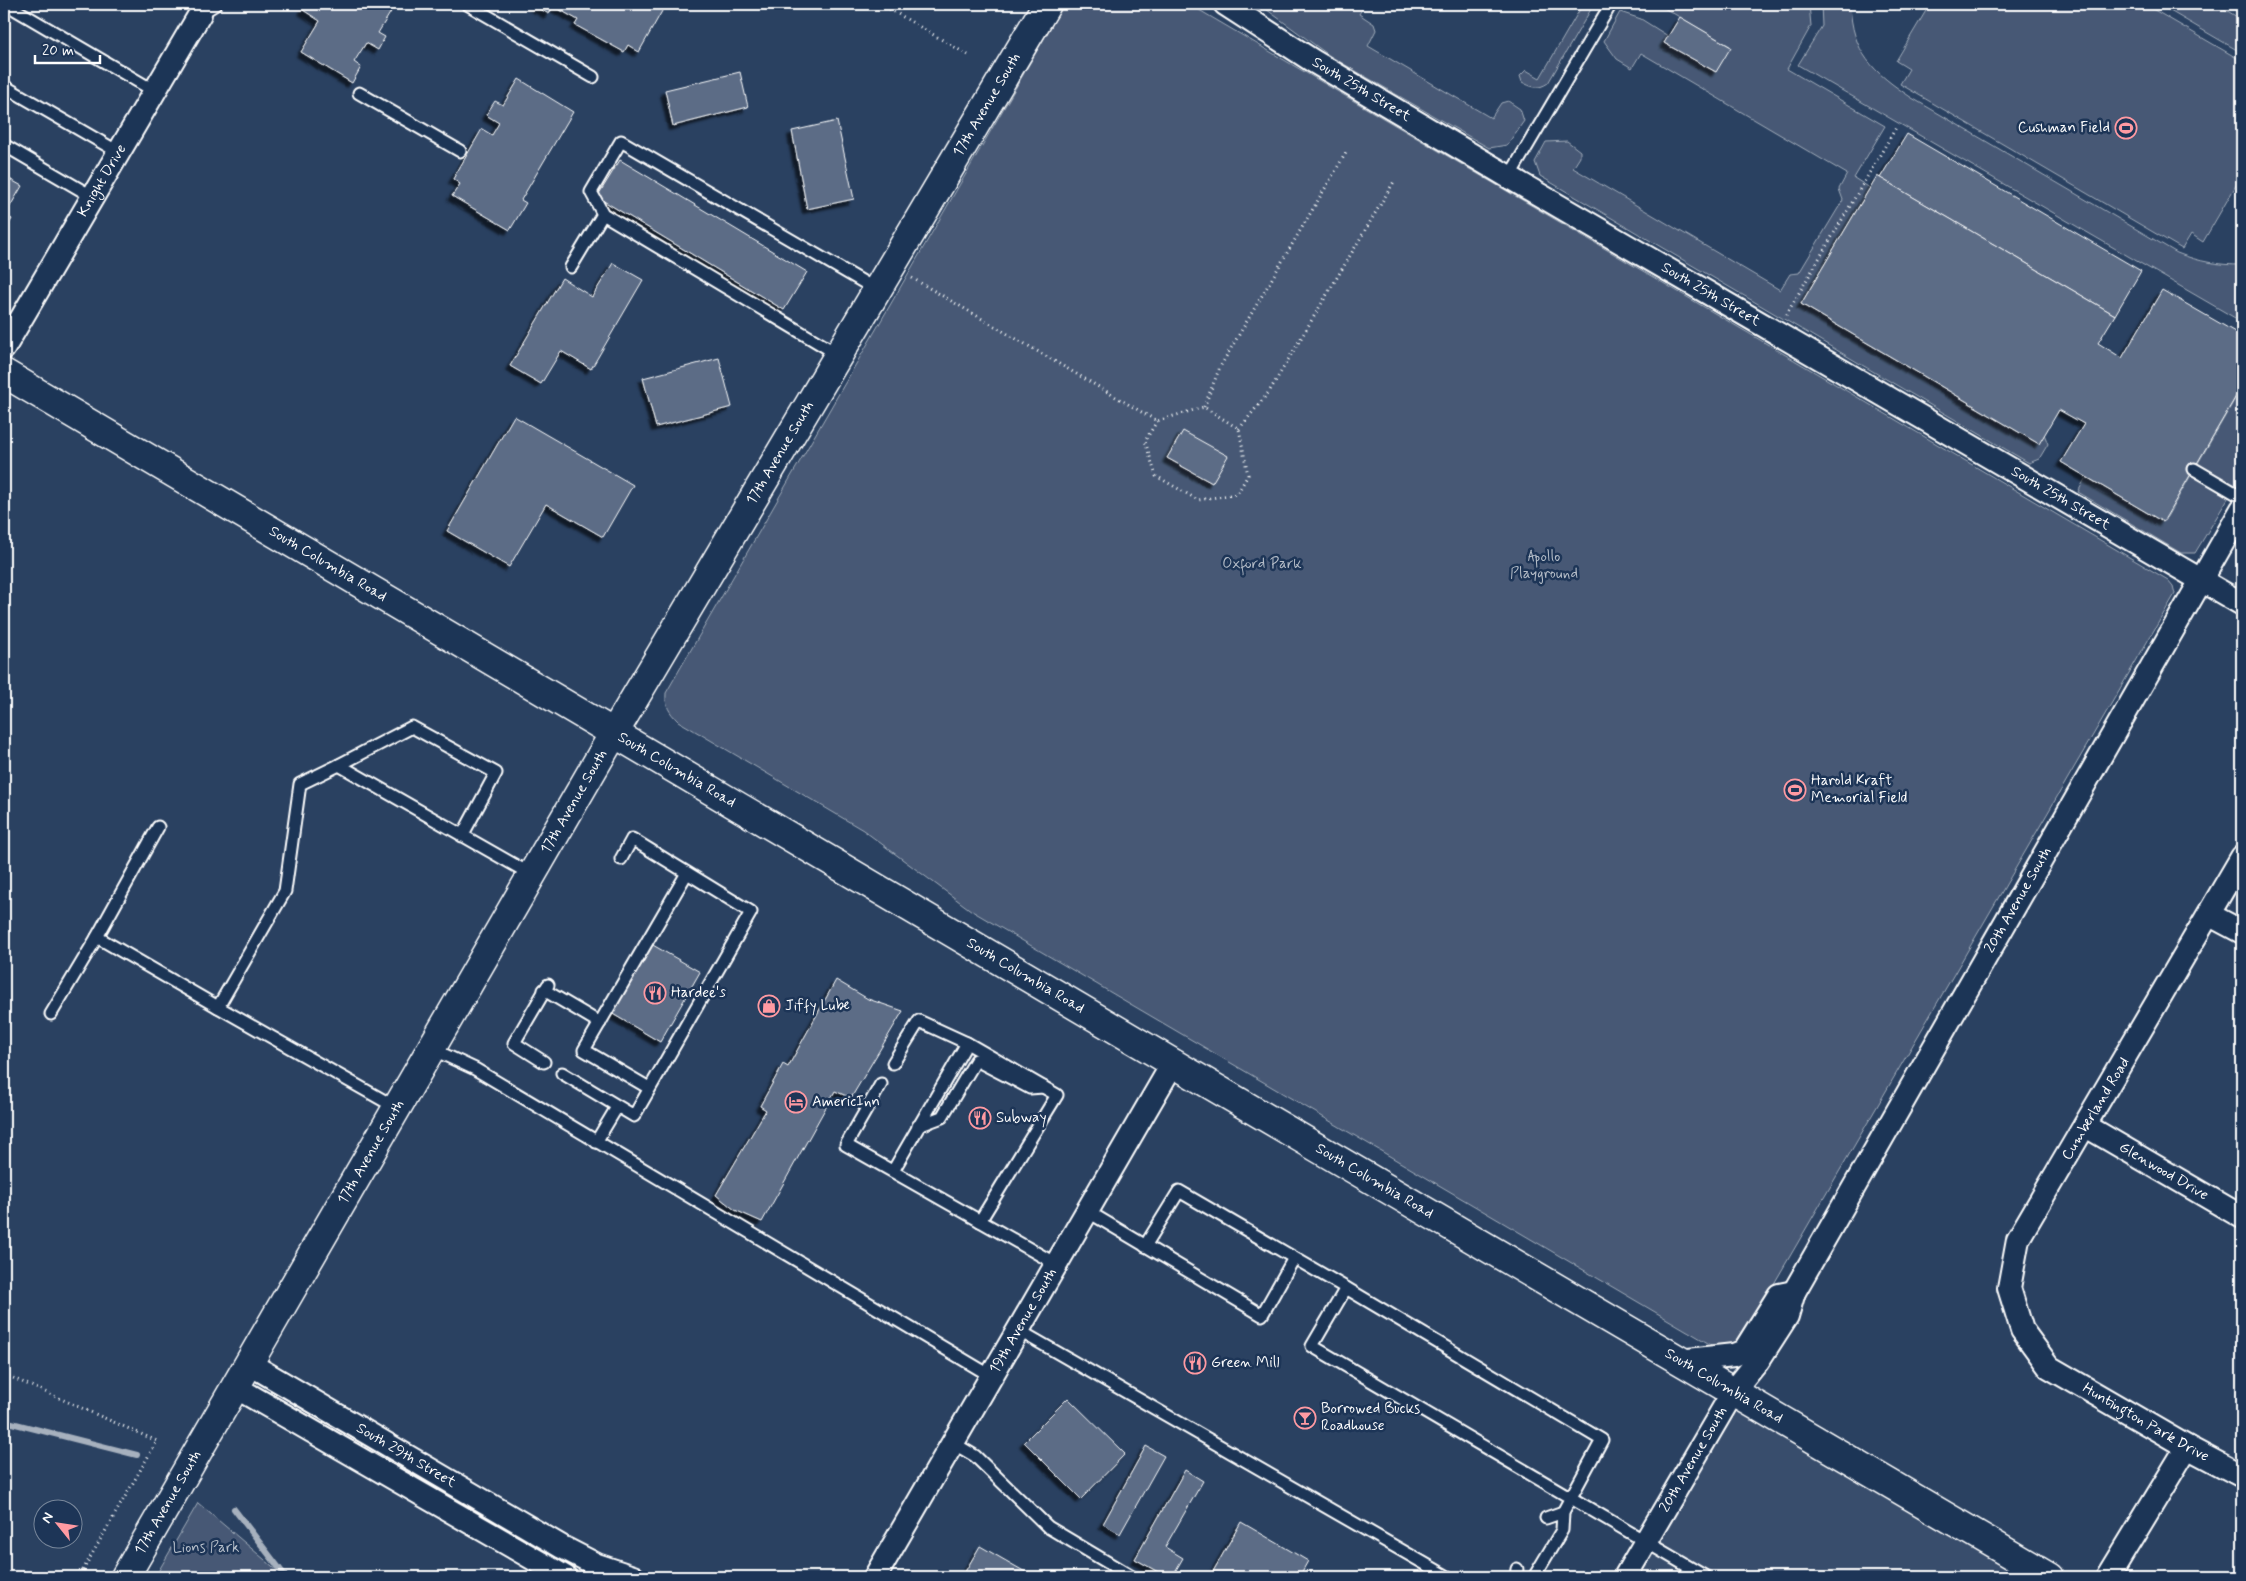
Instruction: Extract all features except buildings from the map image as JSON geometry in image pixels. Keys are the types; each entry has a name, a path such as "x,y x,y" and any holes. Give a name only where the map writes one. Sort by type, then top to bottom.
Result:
{"main road":[{"name":"17th Avenue South","path":"125,1577 614,733 1047,4"},
{"name":"South Columbia Road","path":"4,373 1172,1063 2049,1577"}],"street":[{"name":"South 25th Street","path":"1225,4 1313,61 1509,177 2242,604"},
{"name":"Knight Drive","path":"4,348 205,7"},
{"name":"20th Avenue South","path":"1625,1577 1733,1392 1758,1361 1787,1316 1794,1292 2242,509"},
{"name":"Cumberland Road","path":"2049,1367 2022,1330 2009,1288 2018,1240 2210,916 2242,858"},
{"path":"2210,916 2242,932"},
{"name":"19th Avenue South","path":"875,1577 1172,1063"},
{"name":"Glenwood Drive","path":"2086,1126 2242,1217"},
{"path":"1679,1361 1734,1355 1744,1352 1779,1295 1794,1292"},
{"name":"South 29th Street","path":"250,1364 562,1547 598,1565 633,1577"},
{"name":"Huntington Park Drive","path":"2049,1367 2187,1448 2242,1476"},
{"name":"South 29th Street","path":"236,1388 553,1574 562,1547"},
{"path":"2108,1577 2187,1448"}],"lane":[{"path":"6,4 156,92"},
{"path":"468,4 594,77"},
{"path":"1509,177 1611,4"},
{"path":"4,86 120,153"},
{"path":"359,93 460,151"},
{"path":"838,355 603,214 591,192 621,141 877,290"},
{"path":"4,145 93,197"},
{"path":"571,267 603,214"},
{"path":"2194,469 2242,497"},
{"path":"218,1007 285,891 300,784 412,726 496,773 462,836"},
{"path":"339,765 532,876"},
{"path":"51,1014 158,828"},
{"path":"562,1073 634,1116 751,912 632,839 621,858"},
{"path":"650,1088 584,1050 687,873"},
{"path":"97,937 398,1108"},
{"path":"544,1062 514,1043 546,988 600,1023"},
{"path":"893,1063 919,1021 968,1043 1057,1094 980,1221"},
{"path":"893,1171 968,1043"},
{"path":"432,1049 474,1070 991,1376"},
{"path":"918,1126 942,1117 976,1060 1030,1088 1043,1087"},
{"path":"881,1084 846,1145 1056,1264"},
{"path":"596,1142 617,1107"},
{"path":"1146,1246 1179,1191 1602,1440 1563,1512 1562,1530 1534,1577"},
{"path":"1087,1211 1262,1314 1294,1258"},
{"path":"1346,1288 1312,1346 1706,1577"},
{"path":"1018,1330 1448,1577"},
{"path":"953,1443 975,1456 1048,1526 1132,1577"},
{"path":"1546,1518 1563,1512"}],"path":[{"path":"881,4 968,55"},
{"path":"1776,333 1897,126"},
{"path":"1204,408 1220,367 1346,151"},
{"path":"1239,429 1269,392 1395,180"},
{"path":"892,266 1157,421"},
{"path":"1204,408 1239,429 1248,475 1237,494 1198,500 1156,476 1144,442 1157,421 1204,408"},
{"path":"4,1374 157,1441 79,1577"}],"shaded area":[{"path":"1733,1392 2049,1577 1625,1577"}],"green space":[{"name":"Oxford Park","path":"1064,4 1189,4 2168,580 2173,586 2175,594 1743,1337 1726,1346 1713,1346 972,911 863,830 678,721 668,708 666,693"},
{"path":"1259,4 1365,4 1359,14 1374,24 1376,30 1368,46 1491,118 1501,103 1508,101 1520,109 1524,121 1507,145 1489,148 1330,56"},
{"path":"1583,4 1594,4 1548,83 1535,87 1522,82 1520,76 1526,70 1540,78"},
{"path":"1657,4 1809,4 1811,26 1787,69 1885,126 1854,178 1870,188 1801,304 2038,443 2044,434 2048,444 2039,459 2029,463 1540,176 1535,162 1546,142 1567,141 1580,151 1580,157 1573,168 1780,290 1790,274 1799,273 1843,200 1839,189 1847,174 1641,53 1632,68 1617,59 1604,41 1620,12 1641,19 1668,36 1665,43 1715,72 1730,46"},
{"path":"1821,4 1850,4 1855,36 1867,60 1886,79 1912,98 2177,253 2209,262 2242,265 2242,322 1798,65 1822,26"},
{"name":"Cushman Field","path":"1930,4 2144,4 2242,61 2242,175 2203,242 2191,234 2182,249 1900,84 1909,69 1896,61"},
{"path":"2158,4 2223,4 2221,7 2242,20 2242,53"},
{"path":"2242,387 2242,475 2195,553 2181,553 2078,492 2086,477 2164,522"},
{"name":"Lions Park","path":"198,1503 285,1577 155,1577"}],"waterway":[{"path":"4,1421 137,1455"},
{"path":"234,1509 286,1577"}],"place":[{"name":"Cushman Field","path":"2126,128"},
{"name":"Harold Kraft Memorial Field","path":"1795,790"},
{"name":"Hardee's","path":"655,993"},
{"name":"Jiffy Lube","path":"769,1006"},
{"name":"AmericInn","path":"796,1102"},
{"name":"Subway","path":"980,1118"},
{"name":"Green Mill","path":"1195,1363"},
{"name":"Borrowed Bucks Roadhouse","path":"1305,1418"}],"park label":[{"name":"Apollo Playground","path":"1544,566"}]}
